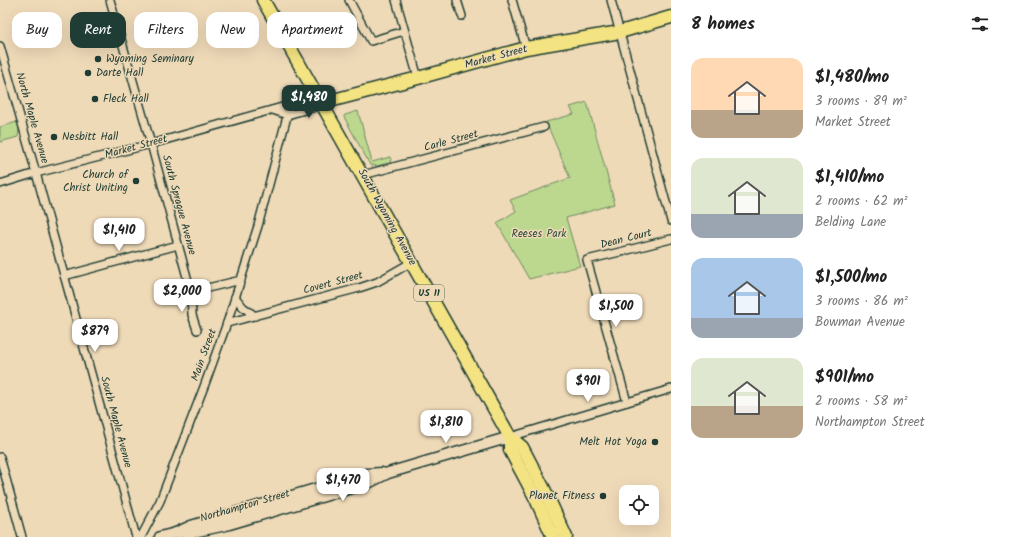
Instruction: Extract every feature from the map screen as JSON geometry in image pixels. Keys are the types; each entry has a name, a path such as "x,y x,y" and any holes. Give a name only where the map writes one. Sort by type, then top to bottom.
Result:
{"main road":[{"name":"US 11","path":"263,0 322,103"},
{"name":"Market Street","path":"322,103 526,48 620,32 671,18"},
{"name":"South Wyoming Avenue","path":"322,103 510,437 522,447 525,452 551,503 566,537"},
{"name":"South Wyoming Avenue","path":"510,437 510,450 535,497 553,537"}],"street":[{"name":"South Sprague Avenue","path":"110,0 191,292 192,315 197,330"},
{"path":"349,0 371,41 404,31"},
{"path":"396,0 418,78"},
{"path":"457,0 462,16"},
{"path":"512,0 526,48"},
{"path":"611,0 671,221"},
{"name":"North Maple Avenue","path":"0,46 36,174"},
{"name":"Market Street","path":"0,184 151,144 307,100 322,103"},
{"name":"Market Street","path":"287,115 312,108 322,103"},
{"name":"Main Street","path":"141,537 160,501 205,384 236,297 258,226 290,105"},
{"path":"272,110 287,115"},
{"name":"Carle Street","path":"363,175 544,127"},
{"name":"South Maple Avenue","path":"36,174 136,537"},
{"name":"Dean Court","path":"627,402 587,260 671,239"},
{"path":"64,276 178,245"},
{"name":"Covert Street","path":"227,323 377,282 412,262"},
{"path":"191,292 241,280"},
{"path":"236,297 243,307 255,316"},
{"name":"Northampton Street","path":"160,537 176,533 191,526 366,474 388,473 671,389"},
{"path":"0,456 22,537"}],"green space":[{"name":"Reeses Park","path":"587,102 615,204 566,218 580,266 529,279 497,223 516,211 510,200 570,178 546,122 574,114 570,107"},
{"path":"358,111 372,162 390,157 390,163 376,166 370,165 344,117 345,115"},
{"path":"20,121 18,137 0,142 0,127"}],"place":[{"name":"Wyoming Seminary","path":"98,59"},
{"name":"Darte Hall","path":"88,73"},
{"name":"Fleck Hall","path":"95,99"},
{"name":"Nesbitt Hall","path":"54,137"},
{"name":"Church of Christ Uniting","path":"136,181"},
{"name":"Melt Hot Yoga","path":"655,442"},
{"name":"Planet Fitness","path":"603,496"}]}
